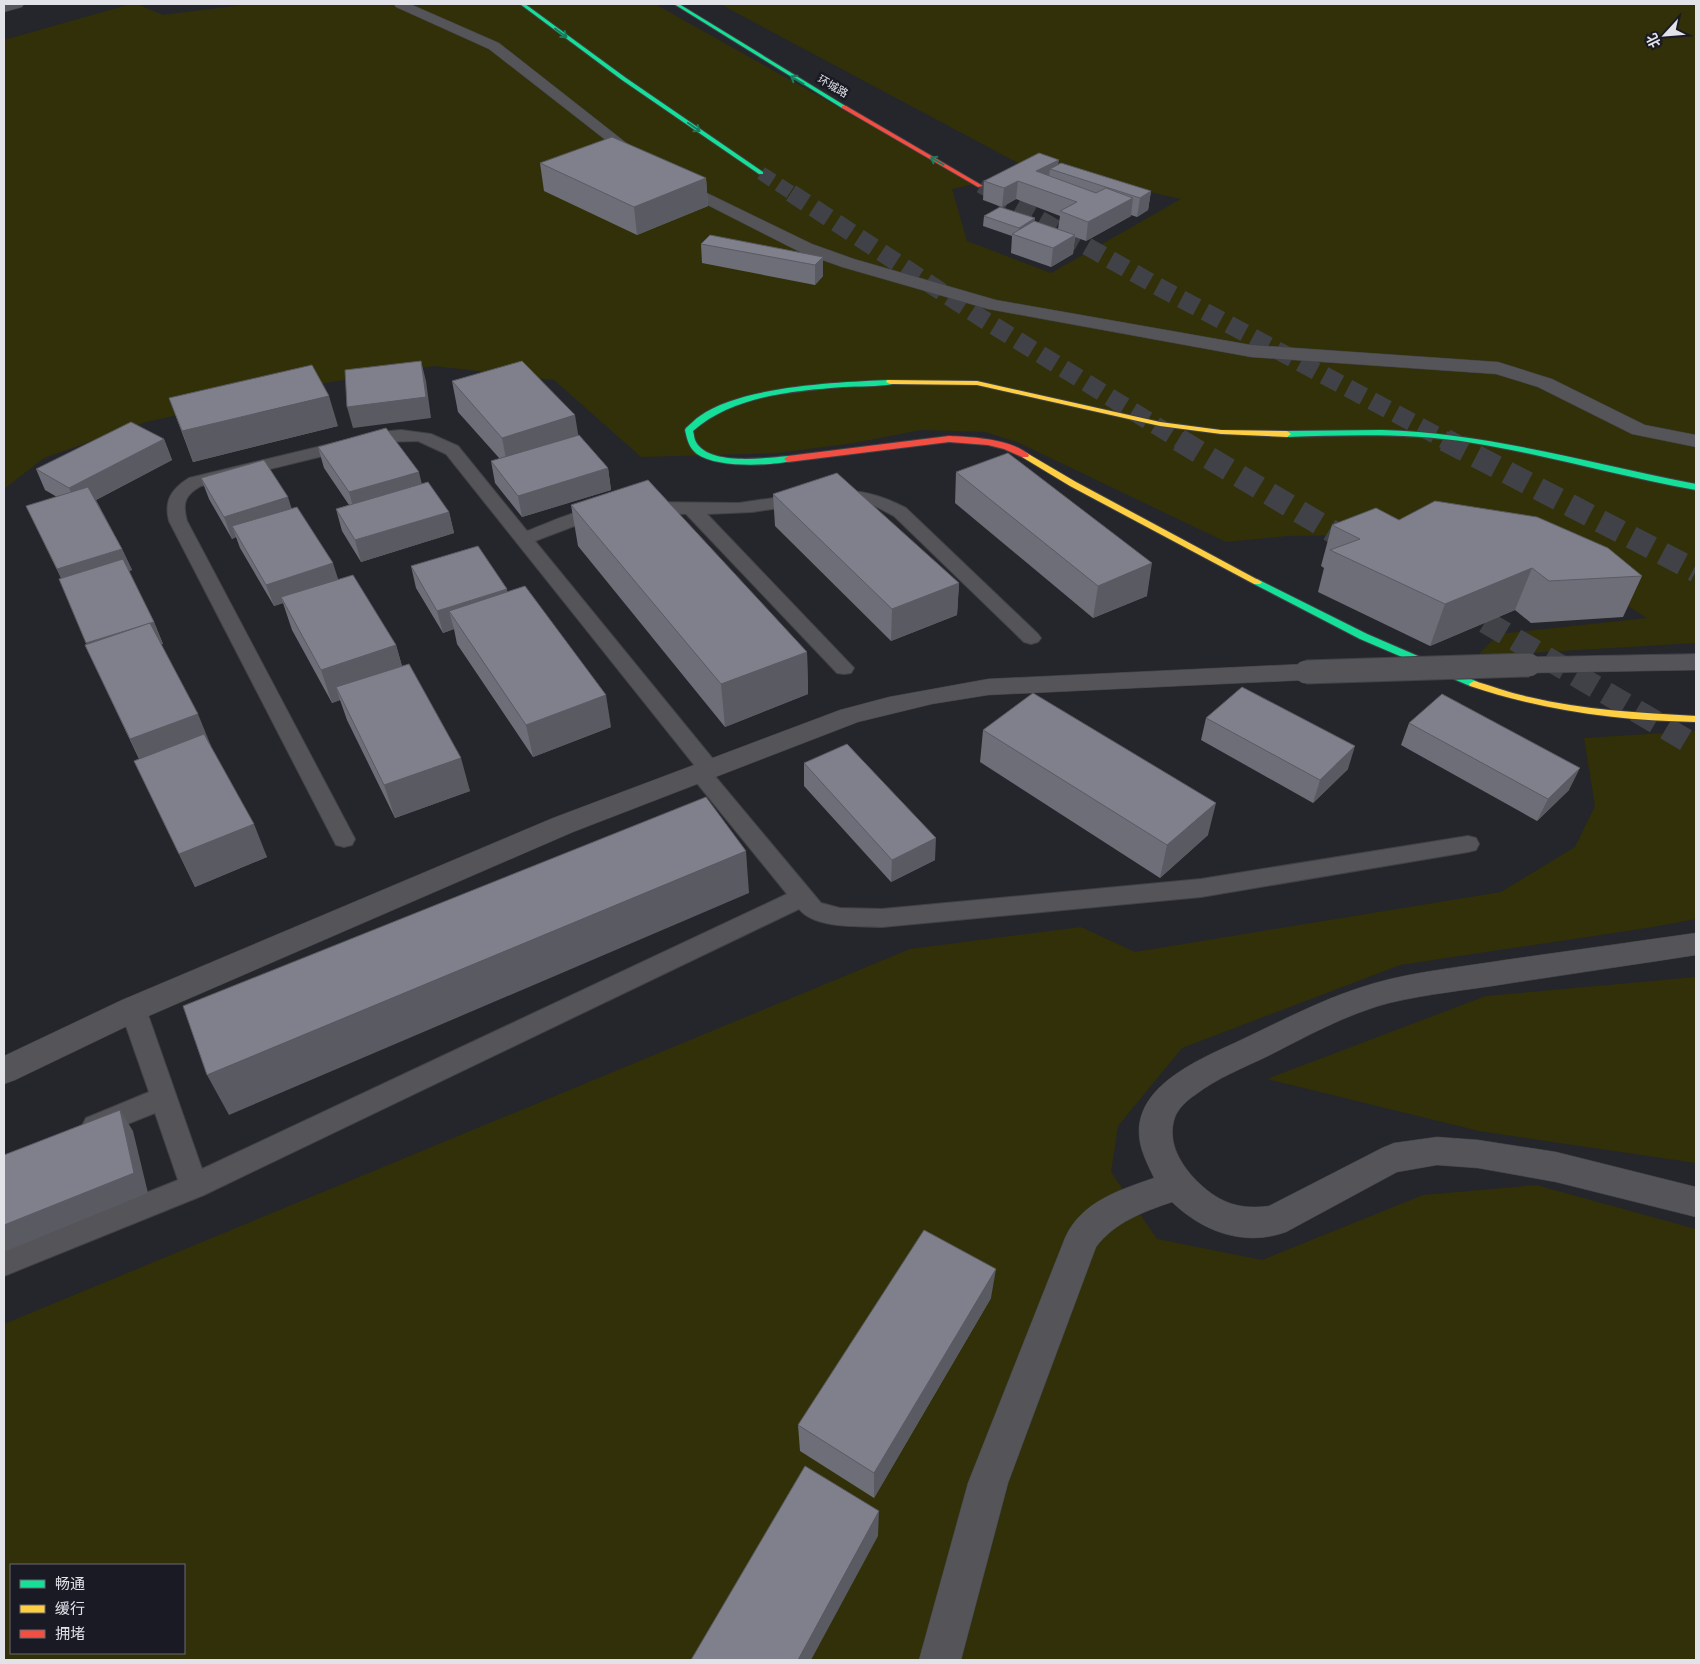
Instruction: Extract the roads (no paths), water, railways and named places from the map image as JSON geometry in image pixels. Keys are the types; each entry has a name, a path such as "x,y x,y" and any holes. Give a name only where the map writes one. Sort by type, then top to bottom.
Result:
{"street":[{"path":"4,8 18,4"},
{"path":"400,4 494,46 622,147 658,172 773,233 806,248 856,266 994,305 1251,351 1498,368 1545,383 1639,430 1696,441"},
{"path":"522,4 624,79 761,173"},
{"name":"环城路","path":"676,4 804,84 980,186"},
{"path":"1696,488 1540,453 1441,436 1378,432 1288,435 1189,429 977,384 956,382 886,382 772,395 716,409 703,416 689,430 689,438 693,447 699,453 719,459 738,461 794,459 950,439 973,439 1008,448 1024,453 1073,484 1301,606 1422,664 1502,695 1536,704 1619,716 1696,719"},
{"path":"4,1070 132,1009 563,825 849,716 932,696 988,687 1028,684 1306,672 1696,662"},
{"path":"1696,944 1440,982 1389,991 1352,1003 1304,1024 1202,1074 1172,1094 1159,1115 1156,1136 1162,1162 1177,1185 1202,1208 1236,1222 1260,1224 1274,1221 1394,1158 1437,1151 1514,1159 1556,1166 1696,1202"},
{"path":"940,1660 988,1484 1082,1238 1089,1227 1103,1216 1127,1204 1177,1185"}],"lane":[{"path":"344,839 178,522 174,507 179,493 195,482 213,476 380,437 402,434 418,435 435,440 452,450 813,910 840,917 882,918 1202,888 1468,844"},
{"path":"523,539 582,517 640,507 692,509 754,507 844,494 875,498 900,512 1031,638"},
{"path":"692,509 844,668"},
{"path":"4,1263 194,1186 802,897"},
{"path":"132,1009 194,1186"},
{"path":"75,1134 163,1098"}],"tunnel":[{"path":"761,173 793,194"},
{"path":"980,186 995,194"},
{"path":"791,193 983,319 1181,441"},
{"path":"993,193 1157,286 1447,441"},
{"path":"1179,440 1362,549"},
{"path":"1445,440 1696,571"},
{"path":"1455,604 1696,746"}]}
